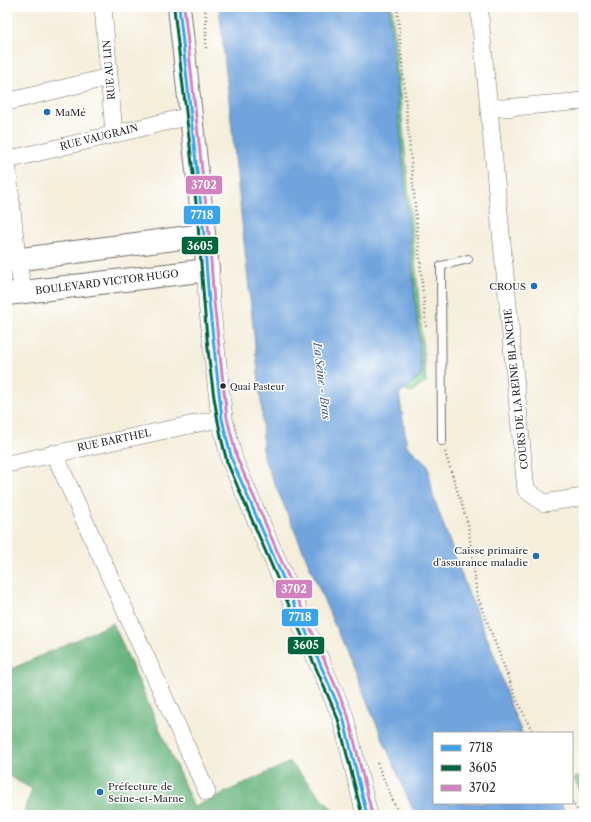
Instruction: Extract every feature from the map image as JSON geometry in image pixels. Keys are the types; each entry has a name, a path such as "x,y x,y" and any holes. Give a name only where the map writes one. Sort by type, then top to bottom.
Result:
{"main road":[{"path":"179,7 208,270"},
{"path":"12,260 204,235"},
{"name":"BOULEVARD VICTOR HUGO","path":"15,293 208,270"}],"street":[{"name":"RUE AU LIN","path":"103,7 114,133"},
{"name":"COURS DE LA REINE BLANCHE","path":"479,7 526,490 544,503 584,497"},
{"path":"7,102 109,77"},
{"path":"489,107 503,108 584,101"},
{"name":"RUE VAUGRAIN","path":"7,161 114,133 190,116"},
{"path":"7,161 15,293"},
{"path":"208,270 209,302 222,419 232,460 344,717 368,812"},
{"name":"RUE BARTHEL","path":"7,464 222,419"},
{"path":"54,453 207,792"}],"lane":[{"path":"442,441 441,266 468,259"}],"path":[{"path":"205,7 206,56"},
{"path":"375,760 399,815"},
{"path":"573,803 581,815 584,811"}],"green space":[{"path":"389,7 392,7 426,382 410,393 404,390 422,374"},
{"path":"113,623 194,807 290,762 337,815 23,815 32,789 7,775 7,671"},
{"path":"584,773 584,798 574,779"}],"water":[{"name":"La Seine - Bras","path":"219,7 389,7 422,374 399,394 407,446 428,465 433,496 466,587 495,657 508,699 522,732 433,732 433,804 561,804 567,815 415,815 263,456 262,410"}],"transit line":[{"name":"7718","path":"179,7 222,419 232,460 343,717 367,815"},
{"name":"3702","path":"184,7 209,234 214,302 227,418 237,458 348,715 372,814"},
{"name":"3605","path":"174,8 194,179 211,379 215,407 227,462 338,719 362,815"}],"place":[{"name":"MaMé","path":"47,112"},
{"name":"CROUS","path":"534,286"},
{"name":"Quai Pasteur","path":"223,386"},
{"name":"Caisse primaire d'assurance maladie","path":"536,556"},
{"name":"Préfecture de Seine-et-Marne","path":"100,792"}]}
